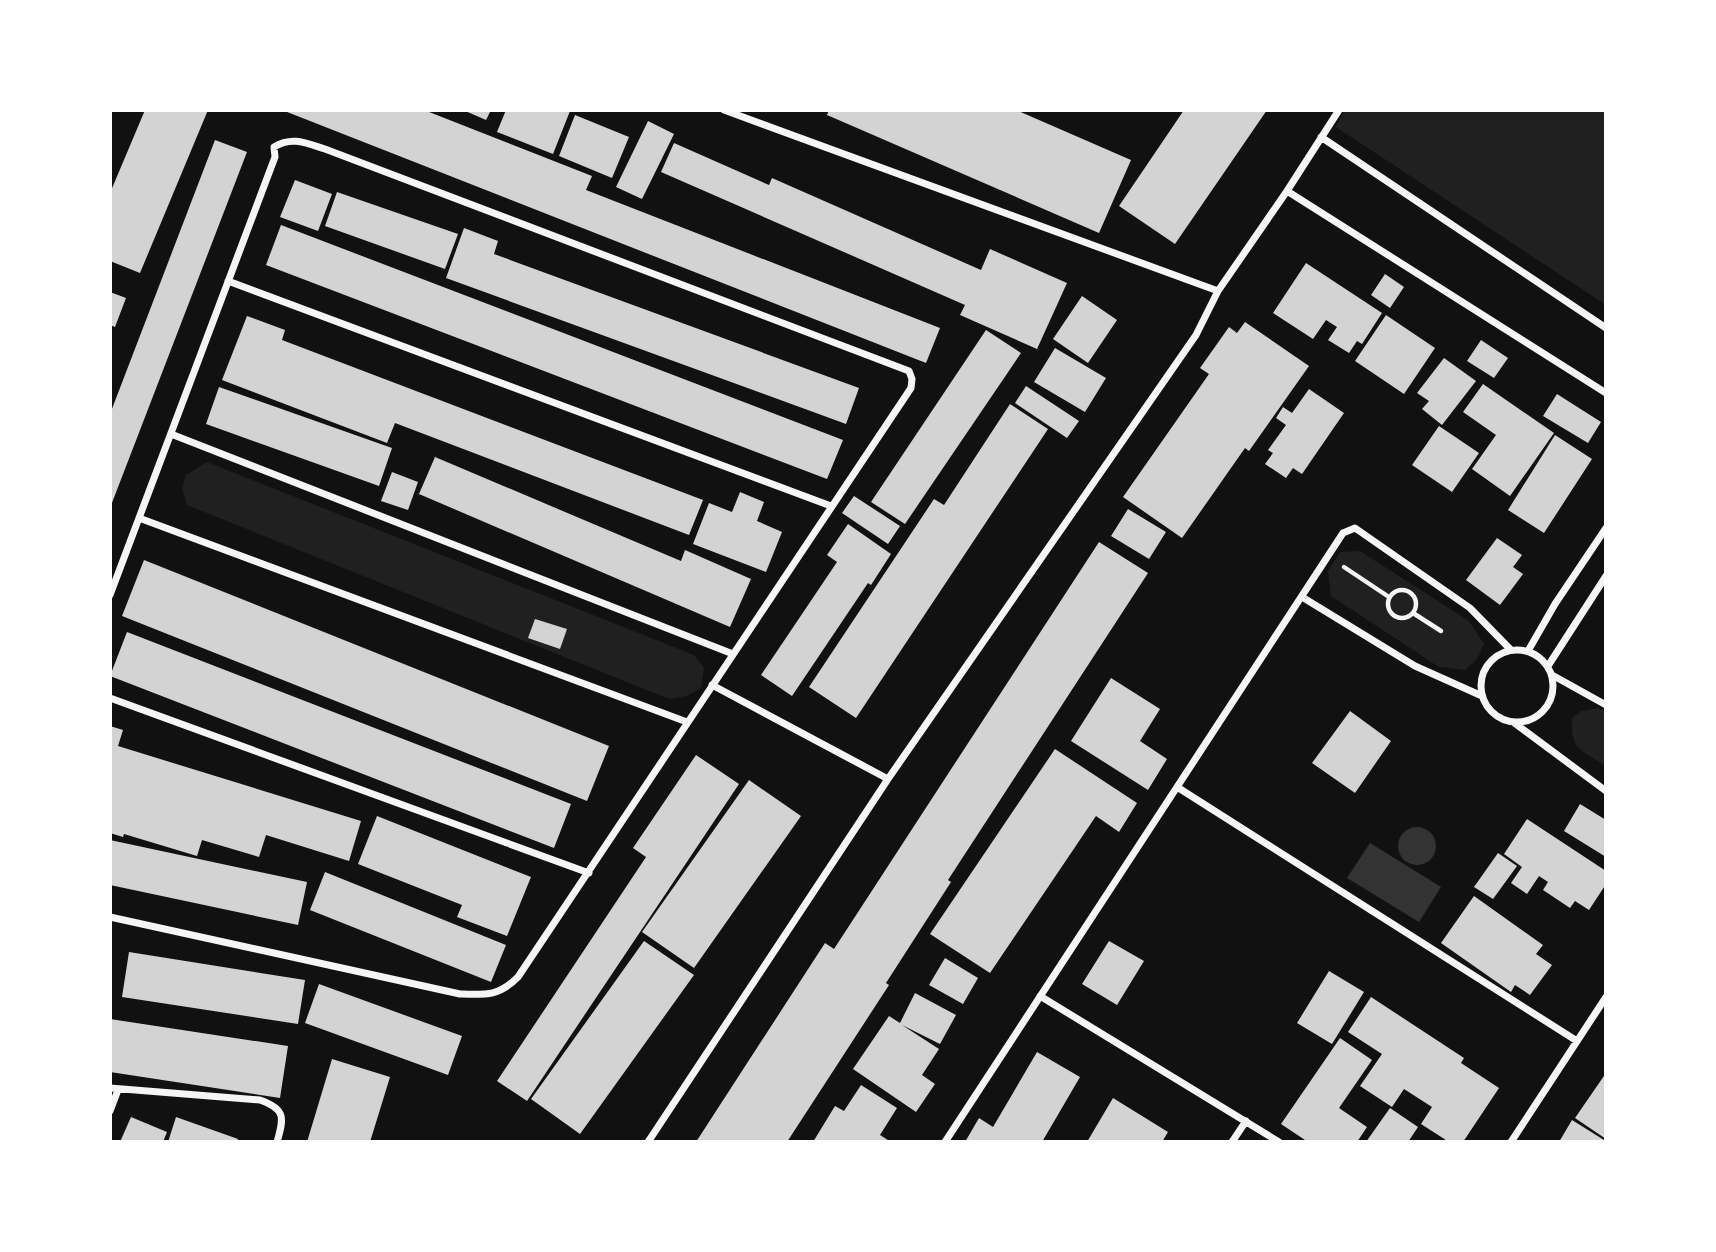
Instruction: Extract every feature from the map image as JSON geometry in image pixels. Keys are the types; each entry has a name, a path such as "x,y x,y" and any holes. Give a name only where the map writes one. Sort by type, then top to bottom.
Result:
{"street":[{"path":"724,110 1218,291"},
{"path":"648,1142 888,779 1196,335 1218,291 1339,110"},
{"path":"1321,137 1606,328"},
{"path":"110,595 275,157 274,147 282,142 299,140 325,149 909,371 912,379 911,388 589,873 518,976 506,989 483,995 460,994 110,917"},
{"path":"1287,191 1606,393"},
{"path":"228,281 831,506"},
{"path":"171,434 733,654"},
{"path":"139,518 687,722"},
{"path":"945,1142 1343,533 1355,528 1470,608 1511,650"},
{"path":"1528,651 1555,604 1606,528"},
{"path":"1548,666 1606,576"},
{"path":"1302,597 1415,666 1482,696"},
{"path":"1512,722 1533,719 1541,713 1552,696 1552,675 1548,666 1528,651 1511,650 1492,658 1486,666 1480,686 1482,696 1493,713 1512,722 1606,790"},
{"path":"1552,675 1606,705"},
{"path":"712,685 888,779"},
{"path":"110,698 589,873"},
{"path":"1177,787 1577,1041"},
{"path":"1040,996 1279,1142"},
{"path":"1511,1142 1606,997"},
{"path":"110,1111 114,1089 260,1100 274,1105 281,1113 282,1123 276,1142"},
{"path":"1232,1142 1246,1121"}],"path":[{"path":"1328,557 1389,597"},
{"path":"1401,589 1410,592 1415,599 1413,613 1401,618 1392,614 1388,606 1389,597 1401,589"},
{"path":"1413,613 1441,631"}],"shaded area":[{"path":"1345,110 1606,110 1606,305 1336,127"},
{"path":"207,462 694,655 704,668 701,688 687,696 669,699 187,505 182,489 186,475"},
{"path":"1360,551 1469,621 1484,644 1477,659 1465,670 1439,667 1331,596 1328,571 1340,552"},
{"path":"1598,708 1606,711 1606,766 1579,748 1573,737 1572,718 1582,711"},
{"path":"1417,827 1430,833 1436,846 1430,859 1417,865 1404,859 1398,846 1404,833"},
{"path":"1370,843 1441,887 1419,922 1347,878"}],"building":[{"path":"145,110 208,110 140,273 110,261 110,193"},
{"path":"282,110 424,110 592,176 586,190 940,328 926,363"},
{"path":"463,110 491,110 486,120"},
{"path":"506,110 570,111 553,154 497,132"},
{"path":"829,110 1016,110 1131,160 1099,233 827,115"},
{"path":"1184,110 1267,110 1175,244 1119,206"},
{"path":"575,115 629,137 612,178 559,156"},
{"path":"648,121 674,134 642,199 616,187"},
{"path":"215,140 247,152 110,508 110,414"},
{"path":"674,143 769,185 772,178 981,270 990,249 1067,283 1037,349 960,315 965,305 661,172"},
{"path":"295,180 332,194 318,231 280,217"},
{"path":"337,192 458,234 445,269 325,226"},
{"path":"281,225 843,440 827,479 266,265"},
{"path":"464,228 498,241 494,254 859,388 846,424 446,278"},
{"path":"1306,263 1382,313 1362,344 1357,341 1349,353 1328,340 1337,327 1326,320 1313,339 1273,313"},
{"path":"1385,274 1404,287 1390,308 1371,295"},
{"path":"110,292 126,298 115,327 110,325"},
{"path":"1082,296 1117,320 1088,363 1053,339"},
{"path":"1386,315 1435,348 1404,394 1355,361"},
{"path":"247,316 285,330 282,340 703,500 689,535 395,423 387,443 222,380"},
{"path":"1245,322 1309,366 1249,451 1245,448 1182,538 1123,497 1209,374 1200,368 1229,327 1237,333"},
{"path":"986,330 1021,353 905,524 871,502"},
{"path":"1481,340 1508,358 1494,378 1467,361"},
{"path":"1055,348 1106,378 1085,412 1034,382"},
{"path":"1444,358 1476,381 1442,425 1422,409 1429,401 1417,393"},
{"path":"1483,384 1554,433 1510,496 1472,469 1496,435 1463,412"},
{"path":"1026,386 1079,421 1067,438 1015,403"},
{"path":"219,387 392,448 379,486 206,424"},
{"path":"1309,389 1344,413 1302,474 1293,468 1286,478 1265,464 1273,453 1268,450 1286,425 1276,418 1283,407 1292,413"},
{"path":"1557,394 1601,422 1588,443 1543,416"},
{"path":"1010,404 1048,429 856,718 809,687 934,499 944,505"},
{"path":"1439,426 1479,453 1452,492 1412,465"},
{"path":"1555,435 1592,459 1544,533 1508,510"},
{"path":"435,457 681,561 685,550 751,579 730,627 419,494"},
{"path":"392,472 418,482 408,510 381,501"},
{"path":"740,492 764,502 757,521 782,532 766,572 693,544 709,503 732,512"},
{"path":"854,496 900,526 888,544 842,513"},
{"path":"1128,509 1166,532 1149,559 1111,536"},
{"path":"848,524 891,554 871,585 868,583 792,696 761,675 837,562 827,555"},
{"path":"1497,538 1522,555 1513,567 1523,574 1500,605 1466,580"},
{"path":"1099,542 1148,573 948,880 951,882 886,983 889,985 787,1142 696,1142 825,943 834,949"},
{"path":"144,560 609,746 587,801 122,616"},
{"path":"535,619 567,629 560,649 528,638"},
{"path":"127,632 571,804 554,848 110,676"},
{"path":"1111,678 1160,709 1140,741 1167,759 1148,790 1071,741"},
{"path":"1350,711 1391,741 1355,793 1312,763"},
{"path":"110,726 123,730 118,746 361,821 349,861 266,835 259,857 202,840 197,856 124,834 123,837 110,833"},
{"path":"1055,749 1137,803 1119,832 1096,816 990,973 930,934"},
{"path":"696,755 739,784 527,1101 497,1081 646,857 633,848"},
{"path":"749,780 801,816 694,968 642,932"},
{"path":"1580,804 1606,820 1606,857 1564,831"},
{"path":"377,816 531,877 507,936 457,917 462,905 358,864"},
{"path":"1527,819 1606,871 1606,884 1589,910 1575,901 1570,908 1543,890 1548,882 1539,876 1527,894 1511,883 1522,867 1504,854"},
{"path":"110,840 307,882 298,925 110,885"},
{"path":"1498,853 1517,866 1493,899 1474,887"},
{"path":"325,872 506,945 491,982 310,910"},
{"path":"1474,896 1543,945 1536,954 1552,965 1530,995 1515,985 1511,992 1441,943"},
{"path":"644,941 694,975 580,1134 531,1099"},
{"path":"1109,941 1144,961 1117,1005 1082,984"},
{"path":"129,952 305,980 298,1024 122,997"},
{"path":"945,958 978,978 963,1004 929,985"},
{"path":"1329,971 1364,992 1332,1044 1297,1023"},
{"path":"319,984 462,1036 448,1075 305,1023"},
{"path":"915,993 956,1015 940,1044 902,1025 939,1049 922,1075 935,1084 916,1112 853,1069 889,1016 900,1023"},
{"path":"1371,997 1464,1058 1461,1063 1499,1088 1463,1142 1449,1142 1421,1124 1432,1107 1404,1089 1392,1107 1360,1086 1382,1054 1348,1032"},
{"path":"110,1019 288,1046 280,1098 110,1072"},
{"path":"1340,1038 1372,1060 1339,1108 1367,1127 1357,1142 1308,1142 1281,1124"},
{"path":"1037,1052 1080,1077 1042,1142 965,1142 979,1118 993,1127"},
{"path":"332,1059 390,1077 370,1142 307,1142"},
{"path":"1606,1073 1606,1139 1575,1118"},
{"path":"861,1085 897,1108 880,1135 891,1142 813,1142 835,1106 844,1111"},
{"path":"1113,1098 1168,1132 1162,1142 1087,1142"},
{"path":"1390,1108 1418,1127 1408,1142 1366,1142"},
{"path":"131,1117 167,1132 163,1142 120,1142"},
{"path":"176,1117 238,1139 237,1142 168,1142"},
{"path":"1572,1120 1604,1140 1559,1142"}]}
